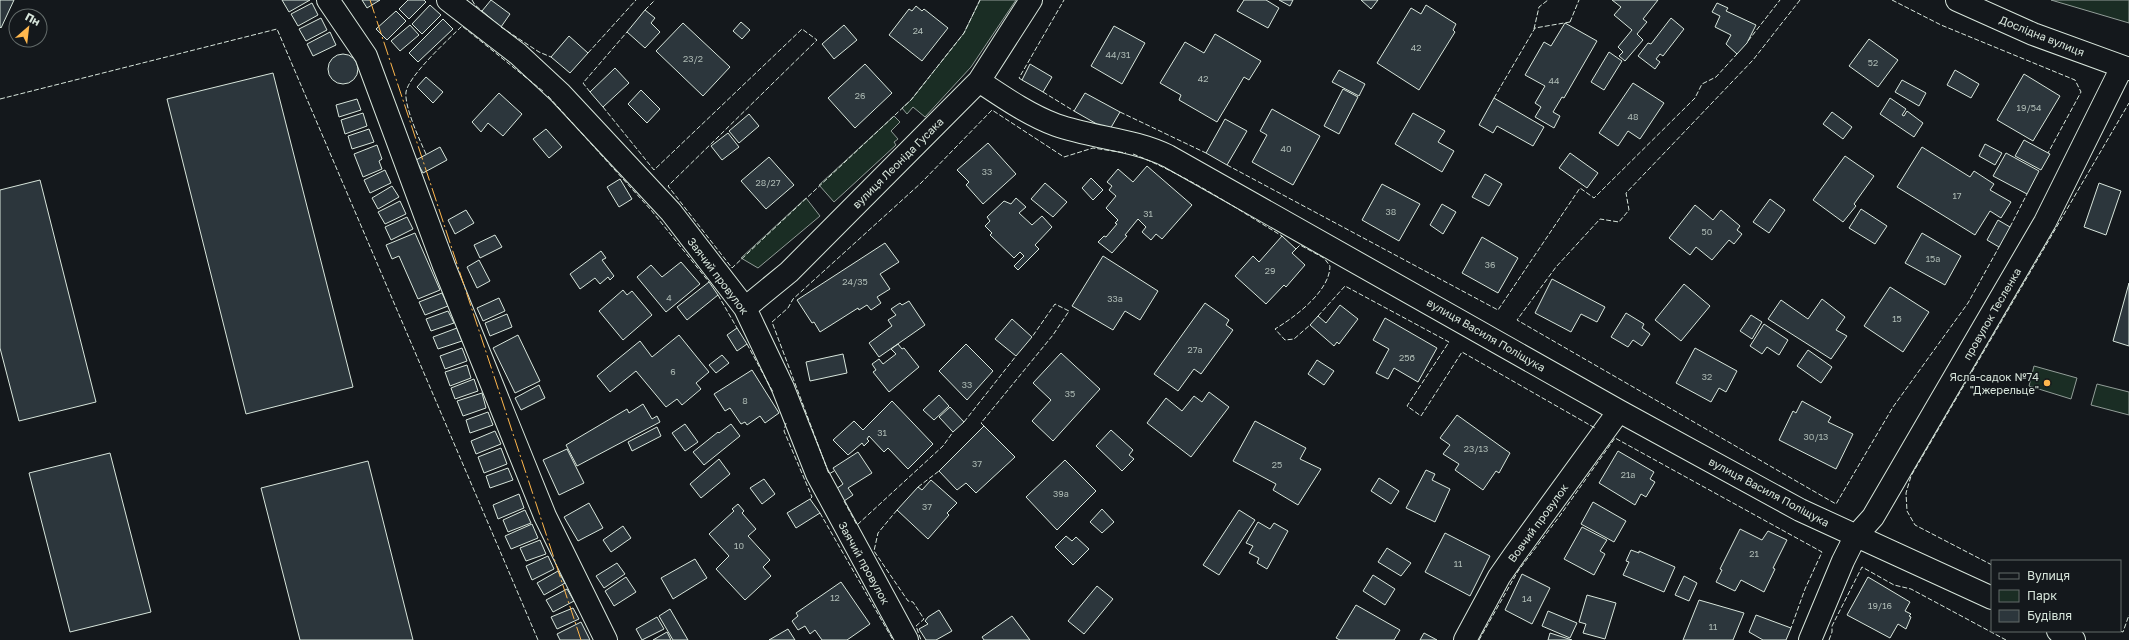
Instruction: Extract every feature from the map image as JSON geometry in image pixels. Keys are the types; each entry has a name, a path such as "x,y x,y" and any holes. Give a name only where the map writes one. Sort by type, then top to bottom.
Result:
{"street":[{"path":"328,0 366,56 444,266 545,516 606,640"},
{"name":"Заячий провулок","path":"450,0 518,54 560,93 671,212 745,308 783,388 817,474 907,640"},
{"name":"вулиця Леоніда Гусака","path":"745,308 789,272 979,81 1031,0"},
{"name":"Дослідна вулиця","path":"1957,0 2033,34 2126,68"},
{"name":"провулок Тесленка","path":"1810,640 1843,561 1855,537 1873,517 2045,222 2126,68"},
{"name":"вулиця Василя Поліщука","path":"979,81 1008,100 1055,125 1087,134 1140,144 1168,156 1619,411 1800,510 1855,537 1991,598"},
{"name":"Вовчий провулок","path":"1465,640 1500,577 1515,554 1619,411"},
{"path":"2060,632 2074,640"}],"green space":[{"path":"980,0 1016,0 971,67 925,117 913,107 907,114 902,108 911,100 964,33"},
{"path":"2051,0 2129,0 2129,23"},
{"path":"894,116 900,122 891,131 898,139 894,142 896,145 834,202 819,185"},
{"path":"806,198 820,216 758,268 741,258"},
{"path":"2034,366 2077,378 2071,399 2029,386"},
{"path":"2097,384 2129,392 2129,415 2091,405"}],"building":[{"path":"0,0 14,0 10,8 8,8 8,13 1,28"},
{"path":"282,0 310,0 289,12"},
{"path":"362,0 380,0 367,8"},
{"path":"408,0 424,0 426,2 409,19 399,9"},
{"path":"491,0 510,14 501,27 482,11"},
{"path":"1244,0 1266,0 1279,8 1268,28 1237,11"},
{"path":"1279,0 1293,0 1290,6"},
{"path":"1361,0 1378,0 1371,9"},
{"path":"1612,0 1658,0 1643,19 1647,22 1637,34 1643,40 1625,61 1619,56 1623,52 1618,47 1632,30 1614,15 1621,7"},
{"path":"312,3 318,15 298,26 291,14"},
{"path":"1717,3 1728,8 1726,11 1756,25 1747,43 1737,54 1726,44 1731,35 1715,27 1720,16 1712,12"},
{"path":"430,5 441,15 422,34 412,24"},
{"path":"1426,5 1456,24 1453,30 1455,32 1419,90 1377,63 1411,8 1421,14"},
{"path":"916,6 922,11 924,9 948,28 922,61 889,35 909,9 912,11"},
{"path":"645,10 655,18 651,23 660,32 645,48 627,32"},
{"path":"396,11 406,21 387,40 376,29"},
{"path":"321,18 327,30 306,41 299,29"},
{"path":"1671,18 1684,29 1663,56 1660,54 1656,59 1660,62 1655,69 1638,56 1648,43 1651,44"},
{"path":"443,19 453,29 418,62 409,53"},
{"path":"741,22 750,30 742,39 733,31"},
{"path":"683,23 730,67 703,96 656,51"},
{"path":"1565,23 1597,41 1564,98 1562,97 1553,112 1560,116 1554,128 1535,117 1541,107 1535,103 1545,86 1525,75 1544,42 1551,46"},
{"path":"410,25 419,35 400,51 391,41"},
{"path":"844,25 857,40 834,59 822,44"},
{"path":"1114,26 1145,43 1122,84 1091,66"},
{"path":"330,32 336,45 313,56 307,44"},
{"path":"1215,34 1261,61 1249,80 1244,77 1217,122 1179,100 1181,95 1160,83 1185,42 1204,53"},
{"path":"569,36 588,53 570,73 551,57"},
{"path":"1869,39 1898,60 1878,87 1849,66"},
{"path":"1609,52 1622,61 1604,90 1591,82"},
{"path":"343,54 349,55 357,63 357,75 349,83 343,84 337,83 329,75 328,69 329,63 337,55"},
{"path":"865,64 892,93 855,128 828,98"},
{"path":"1030,64 1052,77 1043,92 1022,80"},
{"path":"615,68 629,83 603,107 590,92"},
{"path":"1339,70 1365,84 1359,96 1332,82"},
{"path":"1955,70 1979,84 1971,98 1947,85"},
{"path":"273,73 353,387 246,414 167,99"},
{"path":"2024,74 2060,96 2033,141 1997,120"},
{"path":"426,77 443,92 433,103 417,87"},
{"path":"1902,80 1926,93 1919,106 1895,92"},
{"path":"1633,83 1664,103 1640,139 1628,131 1618,146 1599,133"},
{"path":"1343,89 1358,97 1339,134 1324,126"},
{"path":"641,90 660,109 647,123 628,104"},
{"path":"499,93 522,114 503,136 488,123 481,132 472,122"},
{"path":"1085,93 1120,112 1109,131 1074,111"},
{"path":"1494,98 1544,127 1533,146 1497,126 1493,133 1479,125"},
{"path":"1890,98 1906,109 1902,115 1904,116 1907,111 1923,123 1914,137 1880,114"},
{"path":"357,99 361,110 339,117 336,105"},
{"path":"1272,109 1320,136 1293,185 1252,162 1267,135 1260,131"},
{"path":"1832,112 1852,127 1843,139 1823,124"},
{"path":"363,113 367,126 345,134 341,120"},
{"path":"1413,113 1445,131 1438,142 1454,151 1442,172 1395,144"},
{"path":"749,114 759,126 739,143 729,131"},
{"path":"1225,119 1247,131 1227,165 1206,153"},
{"path":"369,129 374,142 352,149 348,136"},
{"path":"546,129 562,147 549,158 533,139"},
{"path":"728,133 739,147 722,160 711,146"},
{"path":"2024,140 2050,154 2041,170 2015,156"},
{"path":"988,143 1016,174 983,204 966,185 969,182 957,170"},
{"path":"1985,144 2002,153 1995,165 1979,156"},
{"path":"377,145 382,159 379,161 382,169 363,177 354,154"},
{"path":"440,147 447,160 423,173 416,160"},
{"path":"1922,147 1970,177 1974,171 1994,184 1990,190 2011,202 2001,218 1990,211 1975,235 1897,187"},
{"path":"1570,153 1598,173 1587,188 1559,168"},
{"path":"2006,153 2039,171 2027,194 1993,176"},
{"path":"1845,156 1874,176 1854,204 1856,206 1843,222 1813,200"},
{"path":"769,157 794,185 766,209 741,181"},
{"path":"1147,166 1192,205 1162,239 1156,234 1151,240 1142,232 1146,227 1138,219 1125,235 1127,236 1112,253 1098,242 1104,236 1106,237 1117,224 1115,223 1118,220 1106,208 1116,196 1109,190 1112,186 1107,182 1118,169 1133,182"},
{"path":"385,170 391,183 370,193 364,180"},
{"path":"1485,174 1502,184 1489,206 1472,197"},
{"path":"1091,178 1103,190 1093,200 1082,188"},
{"path":"620,179 632,199 619,207 607,187"},
{"path":"40,180 96,402 19,421 0,348 0,190"},
{"path":"1045,183 1067,202 1053,217 1031,199"},
{"path":"2099,183 2121,191 2106,235 2084,227"},
{"path":"1382,184 1420,204 1399,241 1362,220"},
{"path":"392,186 399,197 378,209 372,198"},
{"path":"1016,198 1026,207 1019,213 1032,225 1042,216 1052,227 1035,245 1039,249 1018,270 1014,266 1024,256 1020,252 1014,258 990,235 992,233 985,226 990,221 987,217 1004,201 1011,204"},
{"path":"1770,199 1785,210 1769,233 1753,222"},
{"path":"400,201 406,214 385,224 378,212"},
{"path":"1442,204 1456,212 1443,234 1430,225"},
{"path":"1695,205 1713,220 1721,210 1740,226 1737,230 1742,234 1734,244 1729,240 1712,260 1696,247 1690,255 1669,238"},
{"path":"1861,209 1887,226 1875,244 1849,228"},
{"path":"466,210 474,223 455,234 448,220"},
{"path":"407,217 413,229 391,240 385,227"},
{"path":"1998,220 2010,227 1999,247 1987,240"},
{"path":"415,233 440,290 418,299 399,256 392,259 386,245"},
{"path":"1922,233 1961,256 1945,285 1905,263"},
{"path":"495,235 502,247 480,258 474,245"},
{"path":"1282,236 1296,249 1292,253 1305,265 1286,287 1284,285 1266,304 1235,276 1253,256 1259,262"},
{"path":"1482,237 1518,258 1498,293 1462,273"},
{"path":"885,243 899,262 880,274 890,289 877,297 881,303 871,310 867,305 859,310 858,308 820,332 814,322 812,323 797,300"},
{"path":"601,251 606,258 602,260 614,276 610,280 608,277 600,284 595,278 580,289 570,274"},
{"path":"1103,256 1158,291 1140,320 1125,311 1113,330 1072,306"},
{"path":"479,260 490,281 477,288 467,267"},
{"path":"681,262 700,284 666,312 637,277 651,265 662,277"},
{"path":"1552,279 1605,307 1597,322 1581,314 1571,332 1535,313"},
{"path":"709,282 718,295 687,320 677,307"},
{"path":"2129,283 2129,346 2113,341"},
{"path":"1684,284 1710,306 1681,341 1655,320"},
{"path":"1890,287 1929,312 1903,352 1864,326"},
{"path":"623,290 627,295 632,291 652,315 623,340 599,311"},
{"path":"442,293 448,306 425,315 419,302"},
{"path":"499,298 505,311 483,321 477,308"},
{"path":"1822,299 1845,317 1836,330 1847,336 1831,359 1768,319 1781,300 1808,319"},
{"path":"909,301 925,325 879,357 869,343 892,326 888,320 896,315 891,309 900,303 902,305"},
{"path":"1205,303 1229,320 1226,325 1233,330 1201,374 1194,369 1178,391 1154,374"},
{"path":"1340,305 1358,319 1339,344 1337,342 1334,346 1310,325 1318,316 1326,323"},
{"path":"448,311 454,323 431,331 426,319"},
{"path":"1626,313 1644,324 1642,328 1650,334 1642,346 1633,340 1628,347 1611,337"},
{"path":"507,314 512,327 490,336 485,323"},
{"path":"1751,315 1762,322 1752,339 1740,331"},
{"path":"1385,318 1437,348 1418,382 1394,368 1388,379 1376,373 1389,349 1373,340"},
{"path":"1012,319 1032,337 1016,356 995,339"},
{"path":"1764,324 1788,340 1779,355 1767,347 1762,354 1750,346"},
{"path":"457,328 462,341 438,349 433,337"},
{"path":"737,328 747,344 737,351 727,335"},
{"path":"518,335 540,381 515,393 493,348"},
{"path":"679,335 709,372 696,383 701,389 682,405 677,399 666,407 636,371 610,392 597,376 640,341 652,357"},
{"path":"898,344 902,349 904,348 919,367 889,392 873,372 876,370 872,364 879,359 883,364 896,354 891,349"},
{"path":"966,344 993,371 967,400 939,371"},
{"path":"462,348 467,361 445,369 440,356"},
{"path":"1695,348 1737,371 1726,392 1719,388 1711,402 1676,383"},
{"path":"1808,350 1832,367 1821,383 1797,366"},
{"path":"1061,353 1100,389 1053,441 1032,421 1051,400 1033,383"},
{"path":"843,354 847,373 810,381 806,362"},
{"path":"722,355 729,363 716,373 709,365"},
{"path":"1317,360 1334,371 1324,385 1308,374"},
{"path":"467,365 471,378 450,386 445,372"},
{"path":"752,370 779,413 765,423 760,416 747,425 745,422 741,424 730,408 725,411 714,394"},
{"path":"474,379 478,391 455,399 451,388"},
{"path":"539,385 545,398 521,410 515,398"},
{"path":"1209,392 1229,407 1191,457 1147,423 1166,398 1182,411 1194,396 1202,402"},
{"path":"482,393 486,408 463,416 457,401"},
{"path":"939,395 949,406 934,420 923,410"},
{"path":"892,401 933,444 908,469 888,448 884,452 869,436 867,439 869,441 864,446 862,443 848,455 833,440 854,421 863,430"},
{"path":"1802,401 1831,417 1828,422 1853,434 1836,469 1779,440 1793,411 1796,413"},
{"path":"643,404 652,419 657,416 660,422 577,466 566,445 627,409 629,413"},
{"path":"950,407 964,422 953,432 939,417"},
{"path":"488,412 493,425 470,433 466,420"},
{"path":"1457,415 1510,453 1499,473 1496,471 1483,490 1455,470 1459,464 1443,454 1450,445 1440,438"},
{"path":"1255,421 1306,448 1300,459 1321,469 1298,505 1273,490 1276,484 1233,461"},
{"path":"685,424 698,442 685,451 672,433"},
{"path":"731,424 740,436 704,465 693,452 718,432 719,433"},
{"path":"984,426 1015,457 976,493 966,483 957,490 939,471"},
{"path":"657,427 661,436 632,451 628,442"},
{"path":"1111,430 1133,450 1129,455 1134,459 1122,471 1096,446"},
{"path":"495,431 501,444 476,454 471,441"},
{"path":"501,448 507,464 484,473 478,457"},
{"path":"567,449 584,483 559,495 543,460"},
{"path":"1618,451 1654,472 1650,479 1655,482 1646,497 1641,494 1635,505 1599,483"},
{"path":"858,452 872,473 848,488 853,495 844,501 836,489 843,484 833,468"},
{"path":"110,453 151,612 70,632 29,473"},
{"path":"719,459 730,474 701,498 690,484"},
{"path":"1065,460 1096,491 1057,530 1026,497"},
{"path":"368,461 413,640 300,640 261,488"},
{"path":"508,468 513,480 490,488 486,476"},
{"path":"1426,470 1435,474 1432,480 1450,489 1435,522 1406,508"},
{"path":"1379,478 1399,491 1391,504 1371,491"},
{"path":"764,479 775,494 762,504 750,488"},
{"path":"931,480 957,503 947,513 949,515 928,539 897,510 918,487 922,490"},
{"path":"519,494 524,508 498,519 493,505"},
{"path":"810,499 820,513 796,528 787,513"},
{"path":"1593,502 1626,521 1614,542 1581,524"},
{"path":"589,503 603,528 578,541 564,517"},
{"path":"738,504 744,511 742,513 756,529 748,536 770,560 763,567 771,576 745,600 716,569 729,556 709,534 734,511 732,509"},
{"path":"1102,509 1114,522 1102,533 1090,522"},
{"path":"525,510 531,523 508,532 503,520"},
{"path":"1239,510 1255,520 1219,575 1203,565"},
{"path":"1258,522 1270,529 1274,523 1288,531 1267,569 1257,563 1259,558 1249,553 1253,546 1246,543"},
{"path":"532,524 538,538 511,549 505,536"},
{"path":"623,526 631,538 611,552 603,540"},
{"path":"1582,527 1607,540 1600,551 1605,554 1594,575 1564,559"},
{"path":"1740,529 1762,540 1768,531 1787,540 1773,568 1775,569 1764,592 1741,580 1735,591 1716,582 1722,570 1720,569"},
{"path":"1445,533 1490,556 1470,596 1425,572"},
{"path":"1066,536 1072,541 1076,537 1089,549 1073,565 1055,547"},
{"path":"540,540 546,554 526,561 520,548"},
{"path":"1387,548 1411,563 1401,576 1378,562"},
{"path":"1631,550 1639,553 1639,551 1675,567 1664,592 1623,575 1629,562 1626,561"},
{"path":"548,556 554,569 532,580 526,566"},
{"path":"695,559 707,578 673,599 661,578"},
{"path":"617,563 625,574 604,588 596,576"},
{"path":"558,571 565,583 544,595 537,583"},
{"path":"1522,574 1550,588 1532,624 1505,610"},
{"path":"1373,575 1395,589 1385,605 1363,591"},
{"path":"1684,576 1697,583 1689,601 1675,595"},
{"path":"626,577 636,592 614,606 605,591"},
{"path":"1868,577 1910,602 1905,611 1911,614 1909,616 1911,617 1906,629 1898,624 1890,638 1847,615"},
{"path":"841,582 870,624 847,640 822,640 815,630 810,634 805,626 798,630 792,621 798,616 796,613"},
{"path":"1097,586 1113,599 1084,634 1068,621"},
{"path":"567,589 574,601 553,612 546,600"},
{"path":"1587,595 1616,603 1605,639 1583,633 1586,624 1579,622"},
{"path":"1699,600 1744,613 1733,640 1683,640"},
{"path":"1356,605 1400,630 1394,640 1340,640 1336,638"},
{"path":"573,608 579,619 557,629 551,617"},
{"path":"670,609 688,640 673,640 659,616"},
{"path":"939,610 952,631 936,640 926,640 919,629 928,624 925,621 928,617"},
{"path":"1548,611 1577,623 1570,638 1542,626"},
{"path":"1756,615 1791,628 1786,640 1763,640 1749,632"},
{"path":"1012,616 1030,640 984,640 982,637"},
{"path":"657,617 664,629 642,640 636,629"},
{"path":"581,622 590,640 560,640 557,634"},
{"path":"788,629 795,640 769,640"},
{"path":"667,632 671,640 653,640"},
{"path":"1424,633 1437,640 1420,640"},
{"path":"1550,633 1572,640 1548,640"}],"fence":[{"path":"472,0 482,11"},
{"path":"588,53 636,0"},
{"path":"645,10 655,0"},
{"path":"603,107 654,170 802,29 817,40 668,186 732,268 911,100 964,33 980,0"},
{"path":"1022,80 1019,78 1064,0"},
{"path":"1534,29 1539,7 1548,0"},
{"path":"1570,22 1579,0"},
{"path":"1748,41 1780,0"},
{"path":"1800,0 1753,60 1626,193 1629,210 1619,222 1600,219 1556,267 1517,320 1836,504 1893,407 1968,303 1999,247"},
{"path":"1892,0 1941,25 2075,80 2081,92 2048,153"},
{"path":"1494,98 1535,28 1570,22"},
{"path":"426,154 407,106 406,92 414,76 439,48 462,26 544,92"},
{"path":"501,27 539,52 551,57"},
{"path":"0,99 277,29 538,640"},
{"path":"590,92 583,83 627,32"},
{"path":"1227,165 1498,310 1580,188 1594,198 1695,98 1702,84 1716,77 1737,54"},
{"path":"1043,92 1074,111"},
{"path":"548,96 651,210 709,282"},
{"path":"1991,564 1915,525 1907,511 1906,493 1911,476 2129,103"},
{"path":"834,471 829,474 772,322 788,308 793,299 921,183 992,110 1064,157 1093,148 1126,153"},
{"path":"1120,112 1206,153"},
{"path":"1133,154 1153,162 1191,182 1282,236"},
{"path":"2010,227 2027,194"},
{"path":"1296,249 1300,245 1324,258 1330,266 1328,275 1318,294 1292,318 1275,329 1285,340 1294,339 1310,325"},
{"path":"1318,316 1345,286 1449,342 1407,406 1421,416 1462,352 1595,428 1594,429"},
{"path":"718,295 737,328"},
{"path":"984,426 981,423 1053,335 1069,311 1055,304 1032,337"},
{"path":"747,344 773,392"},
{"path":"964,422 1016,356"},
{"path":"786,423 784,431 812,497 810,499"},
{"path":"844,501 857,525 943,446 953,432"},
{"path":"1479,640 1518,571 1559,517 1615,438 1822,552 1805,589 1791,628"},
{"path":"918,487 939,471"},
{"path":"897,510 878,533 874,551 908,601 913,602 924,619 916,626 921,640"},
{"path":"820,513 893,640"},
{"path":"1829,640 1832,632 1832,626 1862,567 1894,585 1911,589 1991,632"},
{"path":"2121,631 2123,632 2129,615"},
{"path":"1991,632 2006,640"}],"power":[{"path":"370,0 581,640"}],"place":[{"name":"Ясла-садок №74 \"Джерельце\"","path":"2047,383"}]}
